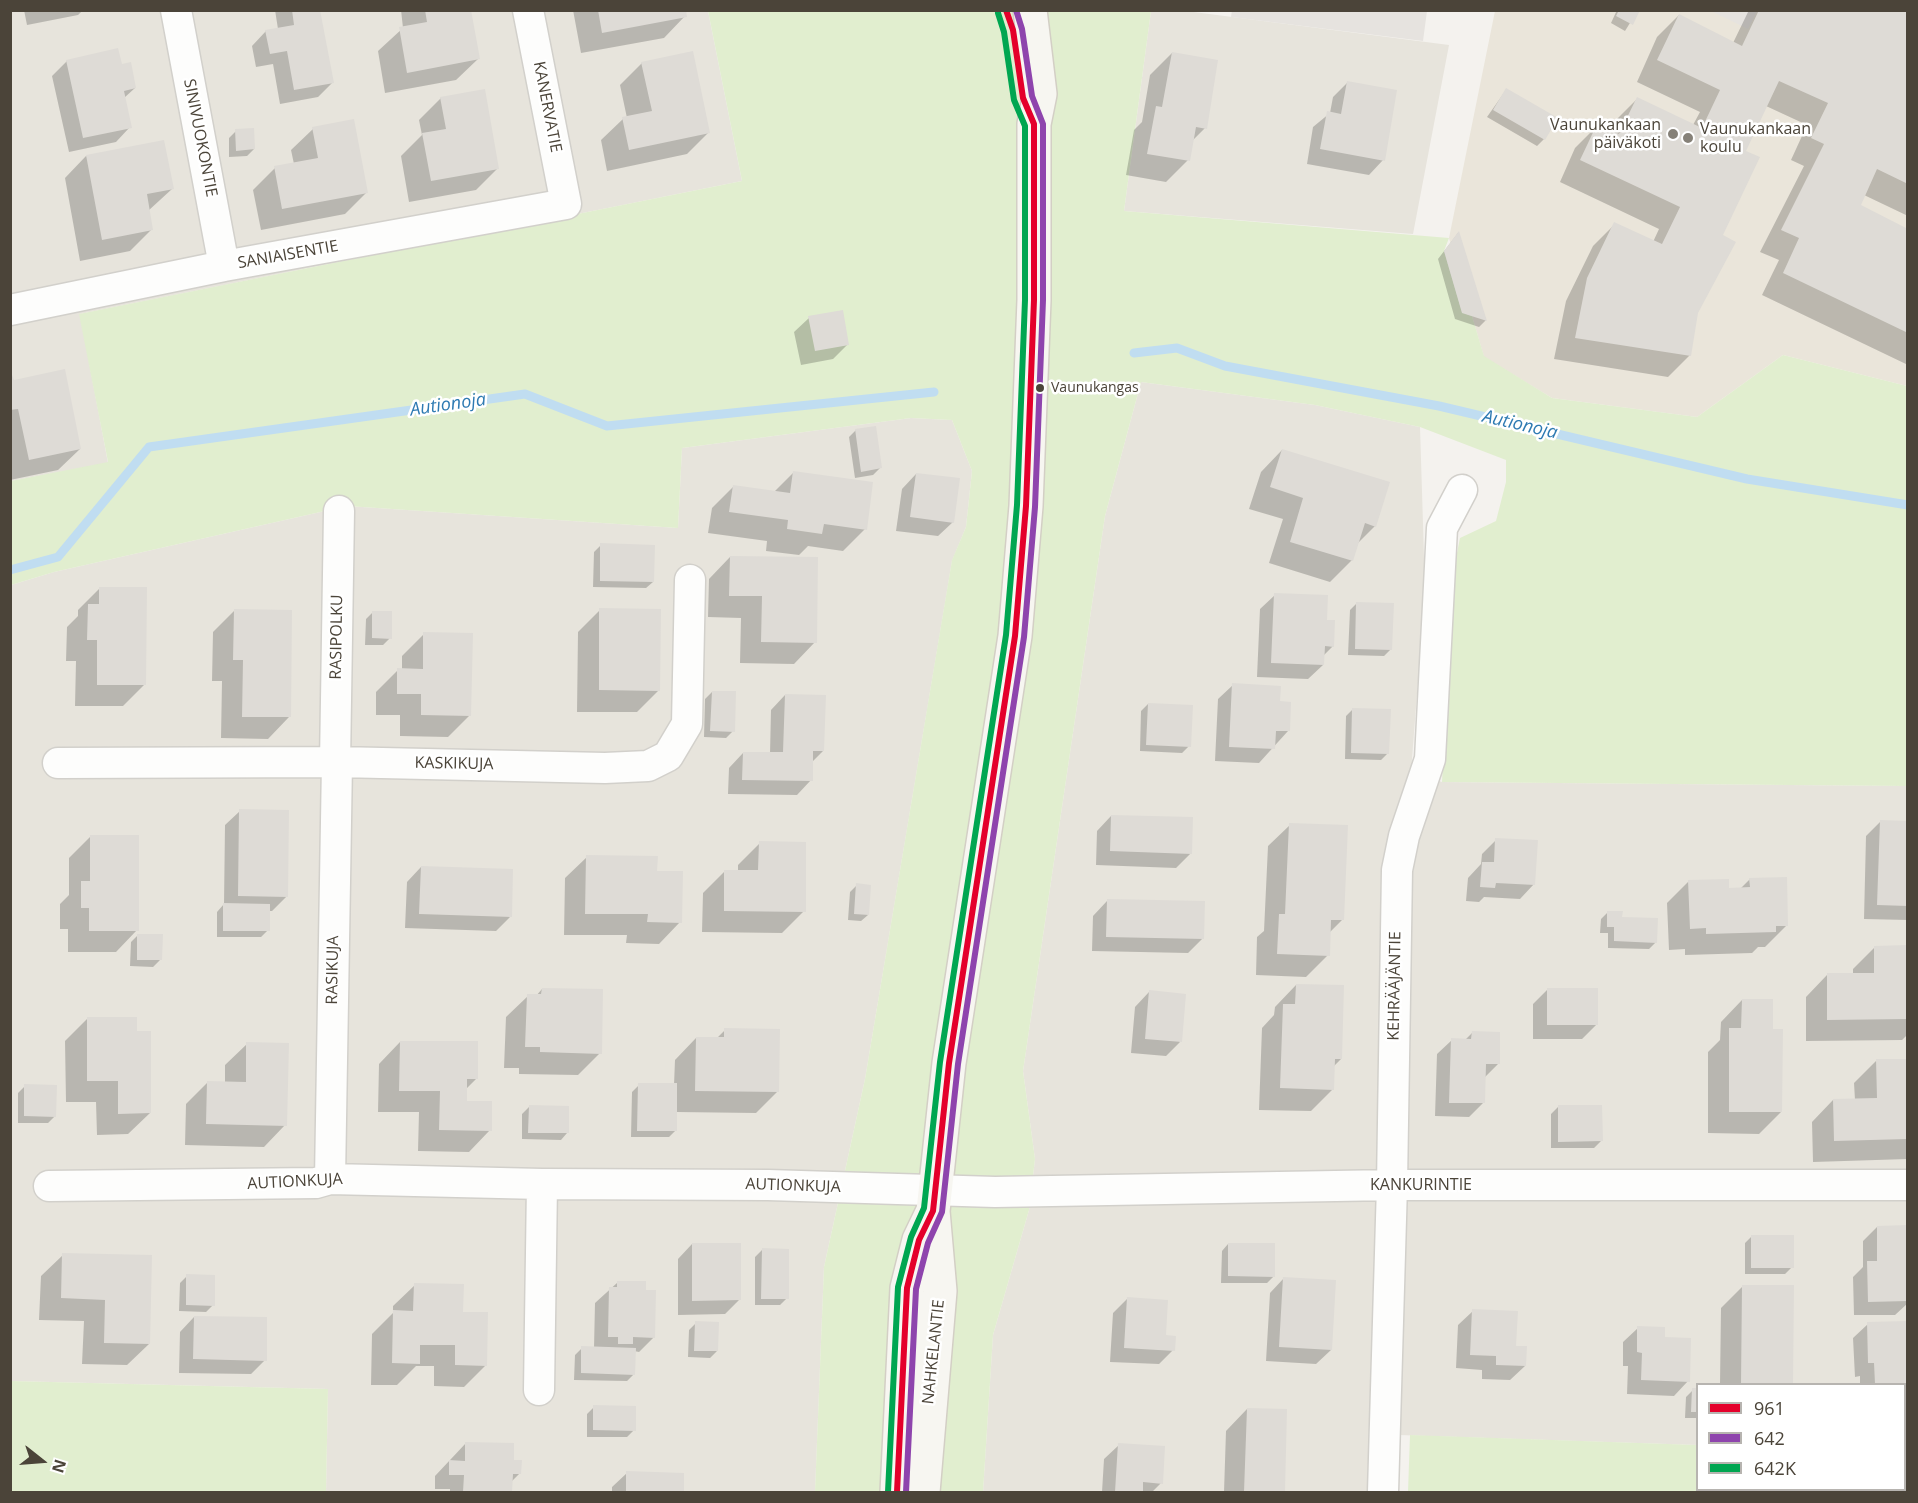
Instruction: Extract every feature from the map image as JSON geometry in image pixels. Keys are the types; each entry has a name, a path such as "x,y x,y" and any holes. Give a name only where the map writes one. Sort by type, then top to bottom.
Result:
{"main road":[{"name":"NAHKELANTIE","path":"1006,10 1013,30 1023,98 1034,124"},
{"name":"NAHKELANTIE","path":"923,1492 940,1291 934,1201 949,1063 1018,602 1030,428 1036,178 1034,124 1040,94 1030,10"},
{"name":"NAHKELANTIE","path":"897,1492 907,1288 919,1240 934,1201"}],"street":[{"name":"SINIVUOKONTIE","path":"176,10 224,266"},
{"name":"KANERVATIE","path":"528,10 566,204"},
{"name":"SANIAISENTIE","path":"10,310 224,266 566,204"},
{"name":"KEHRÄÄJÄNTIE","path":"1383,1492 1392,1185 1397,870 1404,836 1430,759 1442,528 1462,490"},
{"name":"RASIPOLKU","path":"336,762 339,511"},
{"name":"KASKIKUJA","path":"58,763 336,762 604,768 648,766 668,756 687,724 690,580"},
{"name":"RASIKUJA","path":"330,1179 336,762"},
{"name":"AUTIONKUJA","path":"49,1186 316,1183 330,1179 542,1184 768,1185 934,1201"},
{"path":"538,1390 542,1184"},
{"name":"KANKURINTIE","path":"934,1201 1392,1185 1908,1185"}],"shaded area":[{"path":"1232,10 1427,11 1423,41 1231,17"},
{"path":"11,11 708,11 742,181 80,314 108,463 11,481"},
{"path":"1151,11 1186,11 1449,45 1413,234 1124,211"},
{"name":"Vaunukankaan koulu","path":"1495,11 1907,11 1907,386 1783,355 1697,417 1552,398 1484,357 1449,238"},
{"path":"1711,11 1757,11 1748,29"},
{"path":"1141,382 1315,405 1420,427 1425,589 1411,772 1442,782 1907,786 1907,1492 1799,1492 1906,1491 1906,1383 1696,1383 1696,1445 1369,1434 1367,1492 983,1492 993,1335 1029,1210 1035,1159 1023,1071 1105,516"},
{"path":"911,418 952,420 972,471 966,527 952,561 865,1079 824,1267 815,1492 326,1492 328,1389 11,1381 11,585 54,572 347,506 678,528 682,448"}],"green space":[{"path":"708,11 1151,11 1124,211 1449,238 1444,251 1462,312 1472,316 1484,356 1552,398 1697,417 1783,355 1907,386 1907,786 1442,782 1452,578 1460,538 1496,521 1506,482 1506,460 1420,427 1315,405 1141,382 1105,516 1023,1071 1035,1159 1029,1210 993,1335 983,1492 815,1492 824,1267 865,1079 952,560 966,527 972,471 952,420 911,418 682,448 678,528 347,506 54,572 11,585 11,481 108,462 79,314 742,181"},
{"path":"11,1381 328,1389 326,1492 11,1492"},
{"path":"1410,1435 1696,1445 1696,1491 1799,1491 1799,1492 1408,1492"}],"building":[{"path":"292,10 320,10 334,83 294,90 287,51 270,54 265,30 294,25"},
{"path":"425,10 471,10 480,59 407,73 399,27 427,22"},
{"path":"598,10 686,10 687,17 602,33"},
{"path":"1619,10 1640,10 1633,25 1616,16"},
{"path":"1759,10 1908,10 1908,184 1877,169 1861,205 1908,229 1908,333 1783,273 1799,238 1781,230 1824,144 1811,138 1828,103 1779,81 1746,151 1760,157 1723,235 1736,242 1698,313 1691,356 1575,338 1587,278 1614,222 1662,244 1680,207 1580,160 1597,124 1619,134 1637,97 1702,128 1720,90 1657,60 1679,14 1742,46"},
{"path":"118,48 122,64 131,62 136,88 124,91 132,128 83,138 66,60"},
{"path":"693,51 710,133 629,150 622,117 652,111 641,62"},
{"path":"1172,52 1218,60 1207,129 1196,127 1190,161 1147,154 1156,106 1162,107"},
{"path":"1347,81 1397,90 1385,161 1320,149 1327,111 1341,114"},
{"path":"1506,88 1558,118 1545,140 1493,110"},
{"path":"485,89 499,169 431,181 422,133 446,129 440,97"},
{"path":"354,119 368,193 282,209 274,166 318,158 312,127"},
{"path":"254,128 255,149 236,151 235,129"},
{"path":"164,140 174,189 147,194 153,230 102,240 86,155"},
{"path":"1459,231 1487,321 1462,313 1444,251"},
{"path":"843,310 849,345 815,351 808,316"},
{"path":"65,369 81,449 29,460 18,409 10,410 10,370 14,380"},
{"path":"876,426 882,468 861,472 855,429"},
{"path":"1282,449 1390,482 1376,527 1365,523 1353,561 1290,542 1303,498 1270,487"},
{"path":"793,471 873,482 867,530 824,524 822,534 787,529 788,520 729,512 733,485 790,493"},
{"path":"916,473 960,478 954,523 910,517"},
{"path":"600,543 655,545 654,582 600,581"},
{"path":"730,556 818,557 817,643 761,642 762,596 729,596"},
{"path":"99,587 147,587 146,685 97,685 97,640 87,640 88,604 99,604"},
{"path":"1274,593 1328,595 1327,620 1335,620 1334,647 1325,646 1324,665 1271,663"},
{"path":"1356,602 1394,603 1392,650 1355,649"},
{"path":"599,608 661,609 660,691 599,690"},
{"path":"234,609 292,610 291,717 242,717 243,660 233,660"},
{"path":"372,611 392,611 392,639 372,638"},
{"path":"423,632 473,633 471,716 421,715 421,694 397,694 397,668 423,669"},
{"path":"1232,683 1281,686 1280,701 1291,702 1290,731 1276,731 1275,749 1229,747"},
{"path":"712,691 736,691 735,732 710,731"},
{"path":"785,694 826,695 824,751 813,751 813,781 742,780 743,752 783,752"},
{"path":"1148,703 1193,705 1191,747 1146,745"},
{"path":"1352,708 1391,709 1389,754 1351,753"},
{"path":"239,809 289,810 288,897 238,896"},
{"path":"1111,815 1193,817 1192,854 1110,851"},
{"path":"1880,820 1908,821 1908,906 1877,905"},
{"path":"1289,823 1348,825 1344,920 1331,920 1330,956 1277,954 1279,914 1285,914"},
{"path":"90,835 139,835 139,931 89,931 89,908 81,908 81,881 90,881"},
{"path":"1495,838 1538,840 1535,885 1496,883 1495,888 1480,887 1482,862 1494,862"},
{"path":"759,841 806,842 806,912 724,911 724,870 758,870"},
{"path":"586,855 658,856 657,871 683,871 682,923 647,922 648,914 585,914"},
{"path":"421,866 513,869 512,917 419,914"},
{"path":"1787,877 1788,926 1776,926 1776,932 1706,934 1706,928 1690,929 1688,880 1729,879 1729,888 1750,887 1749,878"},
{"path":"856,883 871,885 869,915 854,914"},
{"path":"1107,899 1205,901 1204,939 1106,937"},
{"path":"223,903 270,904 270,931 223,931"},
{"path":"1607,911 1623,911 1622,917 1658,918 1657,943 1614,941 1614,927 1607,927"},
{"path":"137,934 163,934 162,960 137,960"},
{"path":"1908,945 1908,1019 1827,1020 1827,973 1874,973 1874,946"},
{"path":"1296,984 1344,985 1342,1059 1335,1059 1334,1090 1280,1088 1283,1004 1295,1004"},
{"path":"542,988 603,989 602,1054 540,1052 540,1047 525,1047 527,994 541,994"},
{"path":"1547,988 1598,988 1598,1025 1547,1025"},
{"path":"1149,990 1186,994 1182,1042 1145,1039"},
{"path":"1742,999 1773,999 1773,1029 1783,1029 1782,1112 1729,1112 1729,1028 1741,1028"},
{"path":"87,1017 137,1017 137,1031 151,1031 151,1113 118,1114 118,1081 87,1081"},
{"path":"724,1028 780,1029 779,1092 695,1091 696,1037 724,1037"},
{"path":"1472,1031 1500,1032 1500,1064 1486,1064 1485,1103 1449,1103 1451,1038 1471,1039"},
{"path":"400,1041 478,1041 478,1079 467,1079 467,1101 492,1101 492,1131 439,1130 440,1091 399,1091"},
{"path":"246,1042 289,1043 287,1126 206,1124 207,1081 246,1082"},
{"path":"1876,1059 1908,1059 1908,1139 1834,1141 1833,1099 1877,1098"},
{"path":"638,1083 677,1083 677,1131 637,1131"},
{"path":"24,1084 57,1085 56,1117 24,1116"},
{"path":"529,1105 569,1106 569,1133 528,1133"},
{"path":"1558,1105 1602,1105 1603,1141 1558,1142"},
{"path":"1908,1225 1908,1301 1868,1302 1867,1261 1877,1261 1877,1226"},
{"path":"1751,1235 1794,1235 1794,1268 1751,1268"},
{"path":"692,1243 741,1243 741,1300 692,1301"},
{"path":"1228,1243 1275,1243 1275,1277 1228,1276"},
{"path":"762,1248 789,1249 789,1299 761,1299"},
{"path":"62,1253 152,1255 150,1344 104,1343 105,1300 61,1298"},
{"path":"186,1274 215,1275 215,1306 186,1305"},
{"path":"1283,1277 1336,1280 1332,1350 1279,1347"},
{"path":"617,1281 646,1281 646,1290 656,1290 655,1338 633,1337 633,1344 618,1344 618,1337 608,1337 609,1287 617,1287"},
{"path":"414,1283 464,1284 463,1312 488,1312 487,1366 455,1365 455,1345 420,1345 420,1364 392,1363 393,1310 413,1311"},
{"path":"1742,1285 1794,1285 1793,1383 1741,1383"},
{"path":"1127,1297 1168,1300 1166,1335 1176,1336 1175,1351 1124,1348"},
{"path":"1472,1309 1518,1311 1516,1346 1527,1346 1526,1366 1496,1365 1496,1356 1470,1355"},
{"path":"194,1316 267,1317 267,1361 193,1359"},
{"path":"695,1321 719,1322 718,1351 694,1351"},
{"path":"1908,1321 1908,1404 1906,1404 1906,1383 1875,1383 1874,1363 1868,1363 1867,1322"},
{"path":"1637,1326 1665,1327 1665,1337 1691,1338 1690,1382 1641,1380 1642,1353 1637,1352"},
{"path":"581,1346 636,1348 635,1375 581,1373"},
{"path":"1692,1388 1696,1388 1696,1412 1691,1412"},
{"path":"593,1405 636,1406 636,1431 593,1430"},
{"path":"1247,1408 1287,1409 1285,1492 1244,1492"},
{"path":"1906,1420 1908,1420 1908,1492 1870,1492 1906,1491"},
{"path":"465,1442 514,1443 514,1460 522,1460 521,1474 513,1474 512,1492 463,1492 464,1475 449,1475 449,1460 465,1461"},
{"path":"1118,1443 1165,1446 1163,1484 1143,1482 1143,1492 1115,1492"},
{"path":"626,1471 684,1473 684,1492 626,1492"}],"waterway":[{"name":"Autionoja","path":"1134,353 1177,348 1225,366 1439,406 1747,479 1908,505"},
{"name":"Autionoja","path":"10,570 58,557 149,447 525,394 607,426 934,392"}],"transit line":[{"name":"961","path":"897,1492 907,1288 919,1240 933,1211 949,1063 1015,636 1026,506 1034,300 1034,124 1023,98 1013,30 1006,10"},
{"name":"642","path":"906,1492 916,1289 928,1243 942,1212 958,1064 1024,637 1035,507 1043,300 1043,124 1032,96 1022,29 1016,10"},
{"name":"642K","path":"888,1492 898,1287 911,1237 924,1208 940,1062 1006,635 1017,505 1025,300 1025,126 1014,100 1004,32 998,13"}],"place":[{"name":"Vaunukankaan päiväkoti","path":"1673,134"},
{"name":"Vaunukankaan koulu","path":"1688,138"},
{"name":"Vaunukangas","path":"1040,388"}]}
